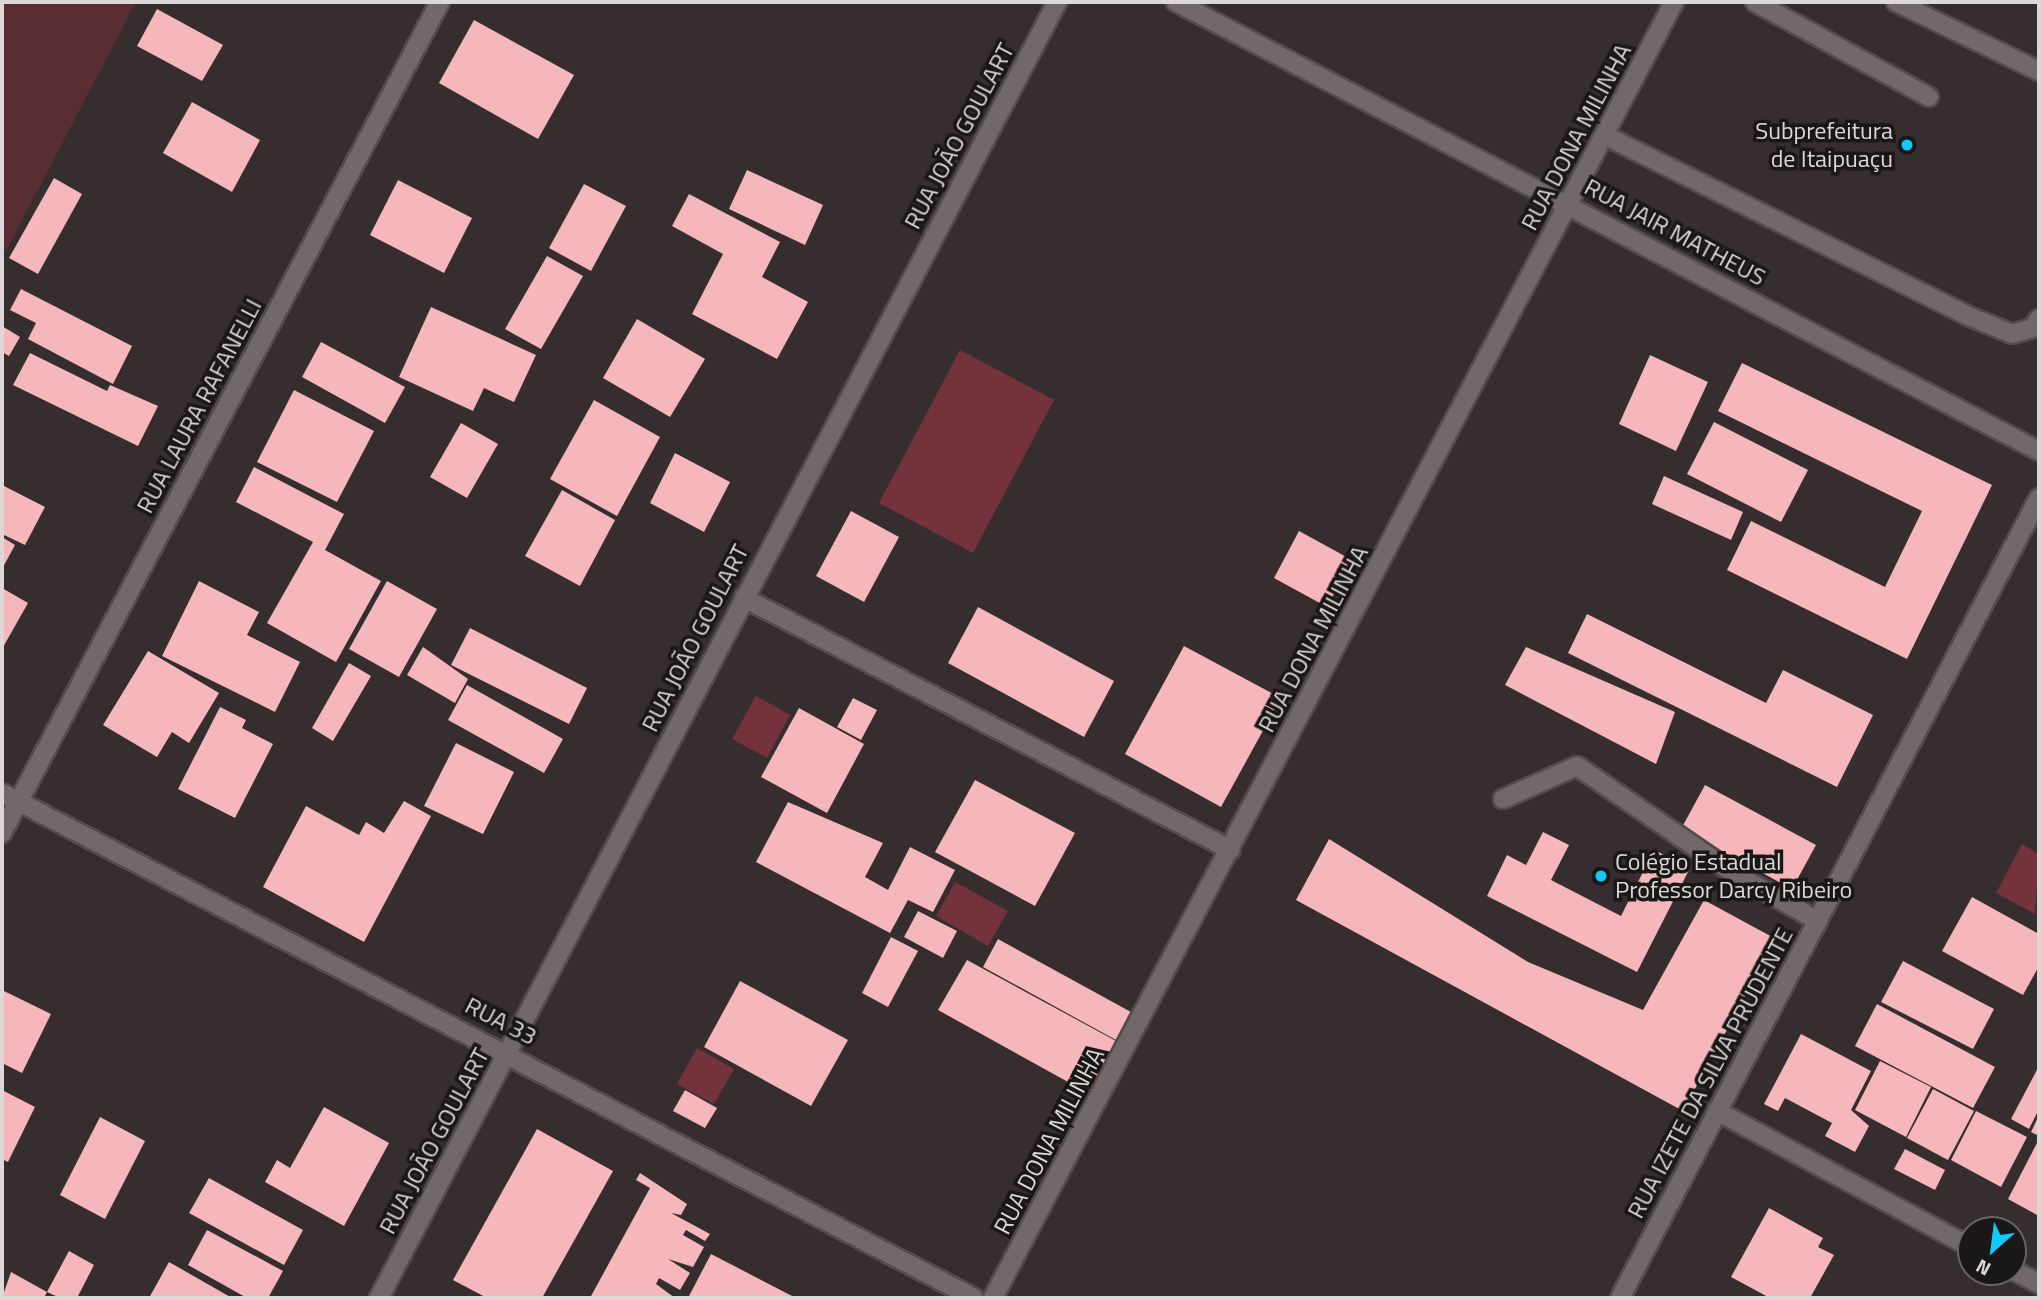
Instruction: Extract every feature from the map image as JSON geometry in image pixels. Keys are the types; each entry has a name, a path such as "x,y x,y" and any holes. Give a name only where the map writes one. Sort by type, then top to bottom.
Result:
{"street":[{"name":"RUA LAURA RAFANELLI","path":"2,832 10,797 440,2"},
{"name":"RUA JOÃO GOULART","path":"379,1298 1057,2"},
{"name":"RUA JAIR MATHEUS","path":"1176,2 2039,451"},
{"name":"RUA DONA MILINHA","path":"993,1298 1231,850 1674,2"},
{"path":"1755,2 1929,97"},
{"path":"1896,2 2039,71"},
{"path":"1606,136 2012,334 2034,328 2039,319"},
{"name":"RUA IZETE DA SILVA PRUDENTE","path":"1620,1298 2039,498"},
{"path":"744,598 1231,850"},
{"path":"1503,799 1577,766 1732,872 1818,921"},
{"name":"RUA 33","path":"10,797 509,1052 974,1298"},
{"path":"1717,1111 1957,1240"}],"shaded area":[{"path":"2,2 136,2 6,251 2,249"},
{"path":"960,350 1054,400 973,553 879,503"},
{"path":"756,696 790,715 767,758 732,739"},
{"path":"2022,844 2039,854 2035,914 1996,893"},
{"path":"955,882 1008,911 988,946 936,916"},
{"path":"697,1048 734,1069 714,1104 677,1084"}],"building":[{"path":"157,9 223,45 202,81 137,46"},
{"path":"474,20 574,75 538,139 439,83"},
{"path":"192,102 260,140 232,192 163,153"},
{"path":"747,170 823,205 805,245 729,209"},
{"path":"54,178 82,194 38,274 9,258"},
{"path":"398,180 472,218 444,273 370,235"},
{"path":"584,184 626,206 591,271 549,248"},
{"path":"689,194 780,242 762,277 808,302 777,359 692,314 723,254 672,226"},
{"path":"547,256 583,276 541,349 505,329"},
{"path":"21,289 132,346 113,384 28,339 36,323 10,310"},
{"path":"431,307 536,355 514,402 484,388 473,411 399,377"},
{"path":"637,319 705,359 670,417 603,378"},
{"path":"2,326 20,337 9,356 2,352"},
{"path":"321,342 405,387 385,423 302,377"},
{"path":"30,353 107,391 110,385 158,406 138,446 13,385"},
{"path":"1650,355 1708,382 1676,451 1619,424"},
{"path":"1742,363 1992,485 1907,659 1727,570 1751,521 1885,587 1922,511 1718,411"},
{"path":"294,390 374,431 337,502 257,462"},
{"path":"594,400 660,437 617,516 550,479"},
{"path":"1714,422 1808,470 1781,522 1687,474"},
{"path":"461,423 498,444 467,498 430,477"},
{"path":"675,453 730,482 704,532 650,503"},
{"path":"254,467 344,514 325,550 381,581 336,662 267,623 313,542 236,502"},
{"path":"1664,476 1743,512 1731,540 1652,504"},
{"path":"2,485 45,507 25,545 2,534"},
{"path":"562,490 615,520 580,586 525,556"},
{"path":"851,511 899,537 864,602 816,576"},
{"path":"1299,531 1352,560 1327,607 1274,578"},
{"path":"2,537 15,545 2,569"},
{"path":"199,581 259,612 247,635 300,662 275,712 162,656"},
{"path":"387,581 437,609 399,677 349,649"},
{"path":"2,588 28,603 2,649"},
{"path":"978,607 1114,681 1084,737 948,663"},
{"path":"1587,614 1766,703 1783,670 1873,715 1837,787 1568,653"},
{"path":"470,628 587,688 569,724 451,665"},
{"path":"1184,646 1281,698 1221,807 1125,754"},
{"path":"423,647 468,679 455,703 407,675"},
{"path":"1526,647 1675,712 1656,764 1505,685"},
{"path":"148,651 219,693 189,743 172,732 157,757 103,725"},
{"path":"349,663 371,676 333,741 312,728"},
{"path":"467,685 563,739 544,773 448,720"},
{"path":"853,698 877,710 861,740 837,727"},
{"path":"220,707 246,720 242,728 273,744 235,818 178,789"},
{"path":"799,708 864,744 827,813 761,777"},
{"path":"456,743 514,772 483,834 424,806"},
{"path":"975,780 1075,833 1035,906 935,852"},
{"path":"1705,785 1816,845 1792,889 1681,829"},
{"path":"404,801 431,816 364,942 263,887 306,806 359,835 366,822 384,833"},
{"path":"788,802 883,843 865,877 888,890 910,847 955,870 933,912 908,900 890,933 756,862"},
{"path":"1543,832 1569,845 1551,880 1621,916 1654,850 1690,868 1637,972 1487,896 1507,855 1526,865"},
{"path":"1329,839 1528,962 1643,1010 1704,900 1776,939 1683,1111 1296,900"},
{"path":"1972,897 2039,934 2039,966 2023,995 1942,951"},
{"path":"918,911 957,931 943,958 904,937"},
{"path":"891,937 918,951 888,1007 862,993"},
{"path":"998,939 1131,1012 1116,1040 983,967"},
{"path":"967,960 1116,1041 1088,1093 938,1010"},
{"path":"1903,961 1994,1009 1973,1049 1881,1002"},
{"path":"740,981 848,1040 811,1106 704,1047"},
{"path":"2,990 51,1014 22,1073 2,1063"},
{"path":"1877,1004 1995,1067 1973,1108 1855,1046"},
{"path":"1801,1034 1871,1071 1851,1110 1869,1126 1855,1152 1825,1136 1832,1123 1785,1098 1778,1111 1764,1104"},
{"path":"1880,1061 1931,1087 1906,1137 1855,1110"},
{"path":"2039,1066 2039,1109 2029,1129 2011,1119"},
{"path":"1933,1089 1974,1111 1948,1160 1907,1138"},
{"path":"2,1090 35,1107 8,1162 2,1159"},
{"path":"685,1090 717,1108 705,1128 673,1111"},
{"path":"324,1107 389,1143 344,1226 265,1182 277,1160 290,1168"},
{"path":"1976,1111 2027,1137 2001,1187 1951,1160"},
{"path":"2039,1115 2039,1136 2031,1132"},
{"path":"100,1117 145,1141 105,1219 60,1195"},
{"path":"537,1129 613,1171 542,1298 487,1298 453,1280"},
{"path":"2039,1139 2039,1216 2008,1199"},
{"path":"1905,1149 1945,1170 1935,1190 1894,1169"},
{"path":"640,1173 687,1204 681,1215 671,1213 710,1234 705,1241 686,1230 683,1235 704,1247 693,1267 668,1259 690,1273 680,1290 659,1278 656,1284 675,1298 590,1298 650,1188 636,1180"},
{"path":"209,1178 303,1230 284,1265 189,1213"},
{"path":"1769,1208 1823,1238 1818,1247 1834,1255 1810,1298 1770,1298 1731,1277"},
{"path":"207,1230 283,1271 268,1298 247,1298 188,1265"},
{"path":"69,1251 94,1265 77,1298 60,1298 47,1292"},
{"path":"711,1254 796,1298 688,1298"},
{"path":"169,1262 232,1298 149,1298"},
{"path":"11,1272 47,1292 44,1298 2,1298"}],"place":[{"name":"Subprefeitura de Itaipuaçu","path":"1907,145"},
{"name":"Colégio Estadual Professor Darcy Ribeiro","path":"1601,876"}]}
